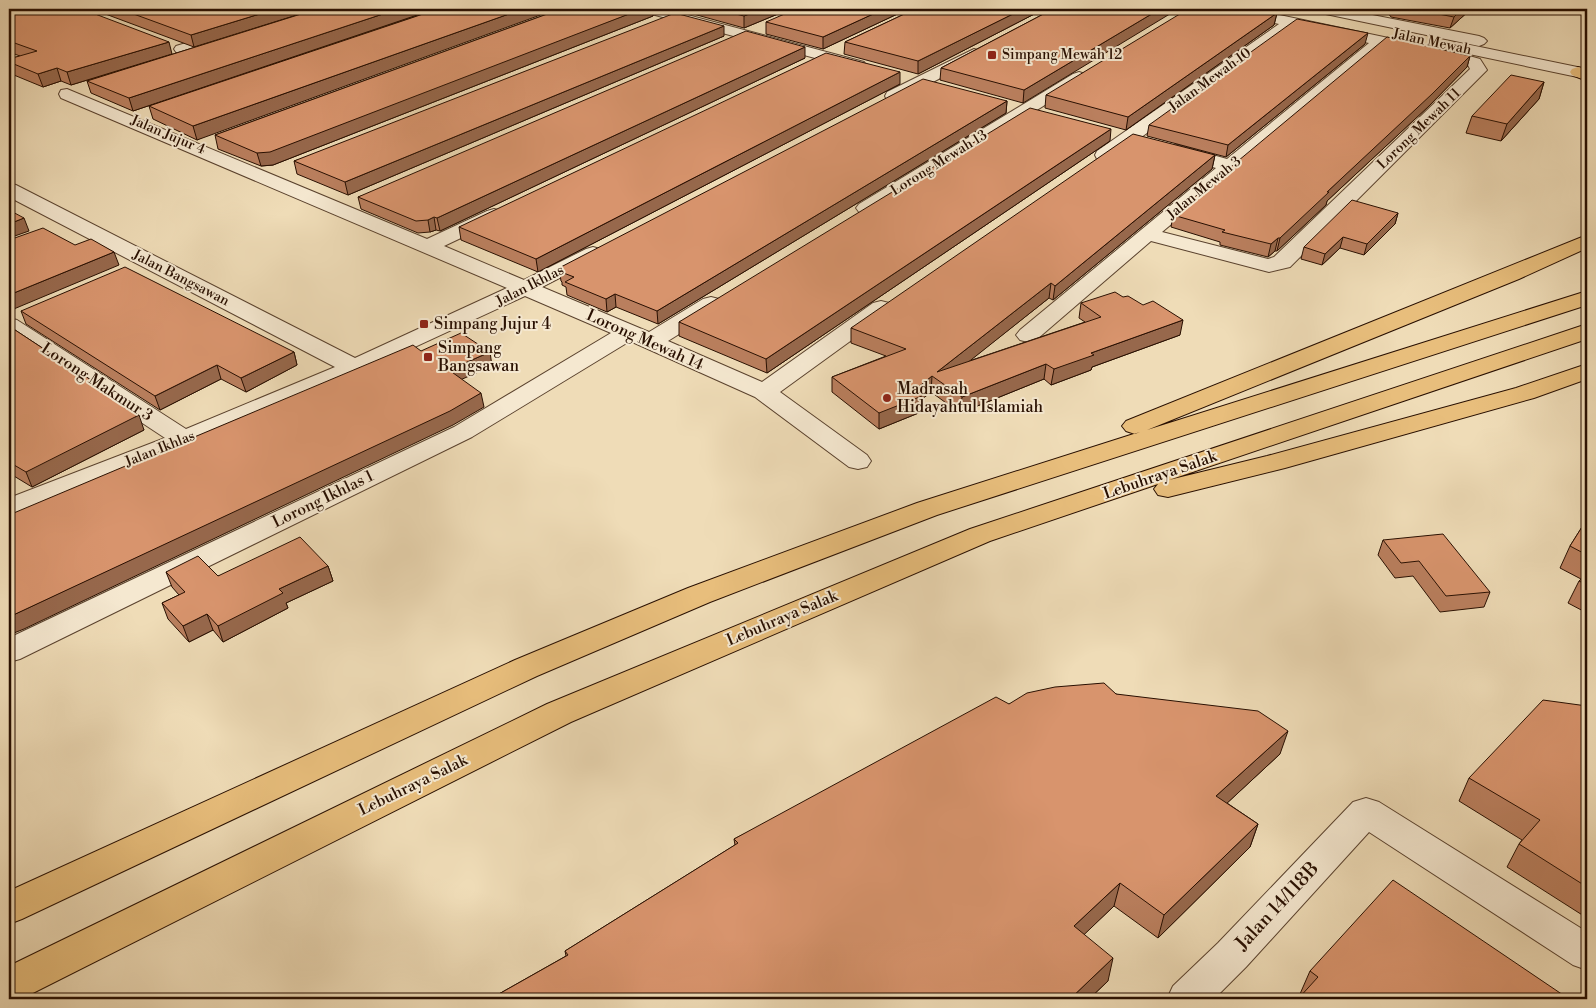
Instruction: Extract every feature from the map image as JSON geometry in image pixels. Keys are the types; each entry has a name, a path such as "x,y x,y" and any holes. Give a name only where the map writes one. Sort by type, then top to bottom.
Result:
{"highway":[{"path":"9,908 526,668 699,595 927,509 1511,274 1587,241"},
{"path":"927,509 1587,298"},
{"name":"Lebuhraya Salak","path":"9,985 559,713 980,535 1587,331"},
{"path":"980,535 1276,462 1526,394 1587,371"}],"street":[{"path":"649,9 872,69"},
{"path":"646,26 691,9"},
{"path":"1231,9 1380,41"},
{"name":"Jalan Mewah","path":"1276,9 1585,71"},
{"name":"Jalan Mewah","path":"1321,9 1585,71"},
{"name":"Jalan Mewah 10","path":"1136,140 1291,22"},
{"path":"719,47 772,24"},
{"path":"165,43 184,54 245,34"},
{"name":"Lorong Mewah 11","path":"1147,234 1269,266 1282,262 1479,70 1474,62 1380,41"},
{"name":"Jalan Mewah 3","path":"1028,335 1380,41"},
{"path":"878,104 911,79 990,45"},
{"path":"798,69 842,47"},
{"name":"Lorong Mewah 13","path":"853,216 1091,70"},
{"path":"911,79 949,90"},
{"name":"Jalan Jujur 4","path":"86,88 68,94 131,119 526,289"},
{"path":"131,119 150,113"},
{"path":"1089,166 1136,140 1231,166"},
{"path":"197,148 215,141"},
{"path":"265,177 284,169"},
{"name":"Jalan Bangsawan","path":"9,190 354,367"},
{"path":"339,208 358,201"},
{"path":"428,246 512,206"},
{"path":"46,233 73,223"},
{"name":"Jalan Ikhlas","path":"11,504 184,439 452,325 526,289 612,243"},
{"path":"124,273 150,262"},
{"name":"Lorong Mewah 14","path":"526,289 764,392 858,460"},
{"path":"639,337 730,292"},
{"path":"764,392 897,297"},
{"name":"Lorong Makmur 3","path":"15,320 184,439"},
{"name":"Lorong Ikhlas 1","path":"9,651 464,432 639,337"},
{"name":"Jalan 14/118B","path":"1187,999 1232,955 1366,812 1587,953"}],"building":[{"path":"9,9 82,9 169,42 67,72 57,68 38,74 9,62 9,59 37,51 9,41"},
{"path":"120,9 276,9 191,35"},
{"path":"317,9 398,9 129,98 87,81"},
{"path":"438,9 523,9 193,126 149,106"},
{"path":"561,9 642,9 270,152 257,153 215,135"},
{"path":"716,9 762,9 744,16"},
{"path":"796,9 884,9 823,37 766,22"},
{"path":"915,9 1023,9 918,61 845,42"},
{"path":"1053,9 1160,9 1024,90 941,68"},
{"path":"1188,9 1257,9 1277,13 1128,117 1046,95"},
{"path":"1413,9 1462,9 1454,17"},
{"path":"675,13 724,26 345,182 294,161"},
{"path":"1297,19 1368,33 1228,145 1149,125"},
{"path":"746,31 805,47 437,218 416,221 358,197"},
{"path":"1387,37 1470,56 1280,238 1271,244 1222,232 1225,230 1173,215"},
{"path":"826,53 900,72 536,259 459,227"},
{"path":"1511,75 1544,82 1507,124 1472,116"},
{"path":"923,79 1007,101 657,311 615,294 606,299 565,282 574,277 561,272 564,270 559,268"},
{"path":"1030,108 1111,129 766,359 679,322"},
{"path":"1133,134 1215,155 1055,286 1051,283 937,372 1101,317 1081,303 1115,292 1123,297 1128,296 1143,305 1153,301 1183,320 1091,353 1094,355 1054,369 1046,364 962,397 932,376 917,388 922,396 879,413 832,377 906,349 851,328"},
{"path":"1352,200 1398,213 1367,244 1343,237 1325,254 1304,247"},
{"path":"9,210 24,218 9,224"},
{"path":"43,228 75,245 91,239 114,252 9,295 9,240"},
{"path":"125,267 294,352 241,378 217,365 155,396 21,311"},
{"path":"9,326 132,407 128,409 139,415 26,472 9,462"},
{"path":"461,333 490,352 449,370 481,393 450,411 9,617 9,515 413,345 421,351"},
{"path":"1587,519 1587,555 1570,546"},
{"path":"1443,534 1490,592 1446,596 1419,561 1401,563 1383,540"},
{"path":"300,537 328,566 279,589 283,593 218,626 207,614 183,626 162,603 185,592 166,572 198,556 218,576"},
{"path":"1587,575 1587,585 1579,581"},
{"path":"1104,683 1116,694 1258,711 1288,731 1216,796 1258,824 1164,915 1120,883 1074,926 1113,958 1070,999 490,999 568,955 565,951 738,843 734,839 996,697 1009,704 1027,693 1055,687"},
{"path":"1543,700 1587,706 1587,887 1519,844 1540,820 1469,778"},
{"path":"1393,880 1569,999 1298,999 1318,977 1310,971"}],"place":[{"name":"Simpang Mewah 12","path":"992,55"},
{"name":"Simpang Jujur 4","path":"424,324"},
{"name":"Simpang Bangsawan","path":"428,357"},
{"name":"Madrasah Hidayahtul Islamiah","path":"887,398"}]}
